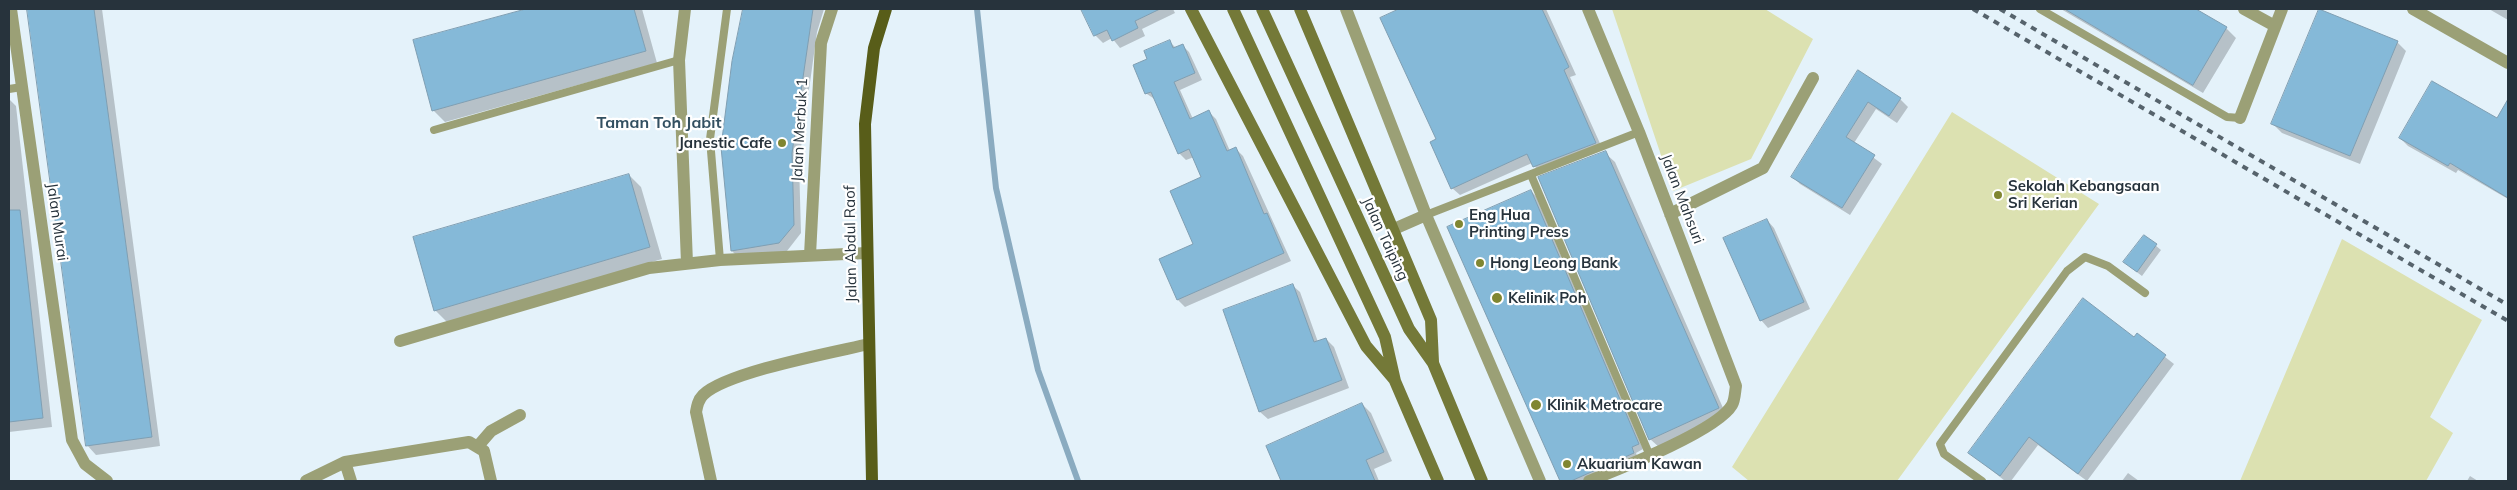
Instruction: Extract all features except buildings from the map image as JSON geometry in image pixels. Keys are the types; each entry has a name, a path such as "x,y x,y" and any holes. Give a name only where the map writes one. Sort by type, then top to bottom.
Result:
{"main road":[{"name":"Jalan Abdul Raof","path":"872,481 865,124 874,48 886,9"},
{"path":"1191,9 1366,346 1395,381"},
{"path":"1233,9 1386,337 1395,381 1438,481"},
{"name":"Jalan Taiping","path":"1262,9 1409,329 1433,363 1482,481"},
{"path":"1300,9 1431,320 1433,363"}],"street":[{"name":"Jalan Murai","path":"11,9 15,88 72,440 85,464 107,481"},
{"path":"686,9 679,60 687,263"},
{"name":"Jalan Merbuk 1","path":"810,255 821,43 832,9"},
{"path":"1346,9 1426,215 1540,481"},
{"name":"Jalan Mahsuri","path":"1588,9 1639,132 1736,386 1733,404 1716,421 1650,456"},
{"path":"2244,9 2275,26"},
{"path":"2240,118 2282,9"},
{"path":"2413,9 2508,63"},
{"path":"1670,214 1763,168 1813,78"},
{"path":"1394,229 1426,215"},
{"path":"400,341 649,268 720,260 867,253"},
{"path":"711,481 696,412 697,403 703,394 734,380 802,358 870,344"},
{"path":"478,446 491,431 520,415"},
{"path":"306,481 345,462 469,442 484,451 492,481"},
{"path":"1589,481 1650,456"},
{"path":"345,462 351,481"}],"lane":[{"path":"720,260 710,139 727,9"},
{"path":"2040,9 2227,117 2240,118"},
{"path":"434,130 679,60"},
{"path":"1426,215 1639,132"},
{"path":"1531,175 1650,456"},
{"path":"1982,481 1944,454 1940,444 2067,271 2085,257 2108,266 2145,293"}],"green space":[{"path":"1612,9 1765,9 1813,39 1751,159 1673,191"},
{"path":"1952,112 2099,204 1897,481 1749,481 1732,467"},
{"path":"2342,239 2482,320 2430,417 2453,433 2426,481 2240,481"}],"waterway":[{"path":"977,9 996,188 1038,370 1078,481"}],"railway":[{"path":"1973,9 2508,321"},
{"path":"2000,9 2508,305"}],"place":[{"name":"Janestic Cafe","path":"782,143"},
{"name":"Sekolah Kebangsaan Sri Kerian","path":"1998,195"},
{"name":"Eng Hua Printing Press","path":"1459,224"},
{"name":"Hong Leong Bank","path":"1480,263"},
{"name":"Kelinik Poh","path":"1497,298"},
{"name":"Klinik Metrocare","path":"1536,405"},
{"name":"Akuarium Kawan","path":"1567,464"}],"district":[{"name":"Taman Toh Jabit","path":"659,123"}]}
